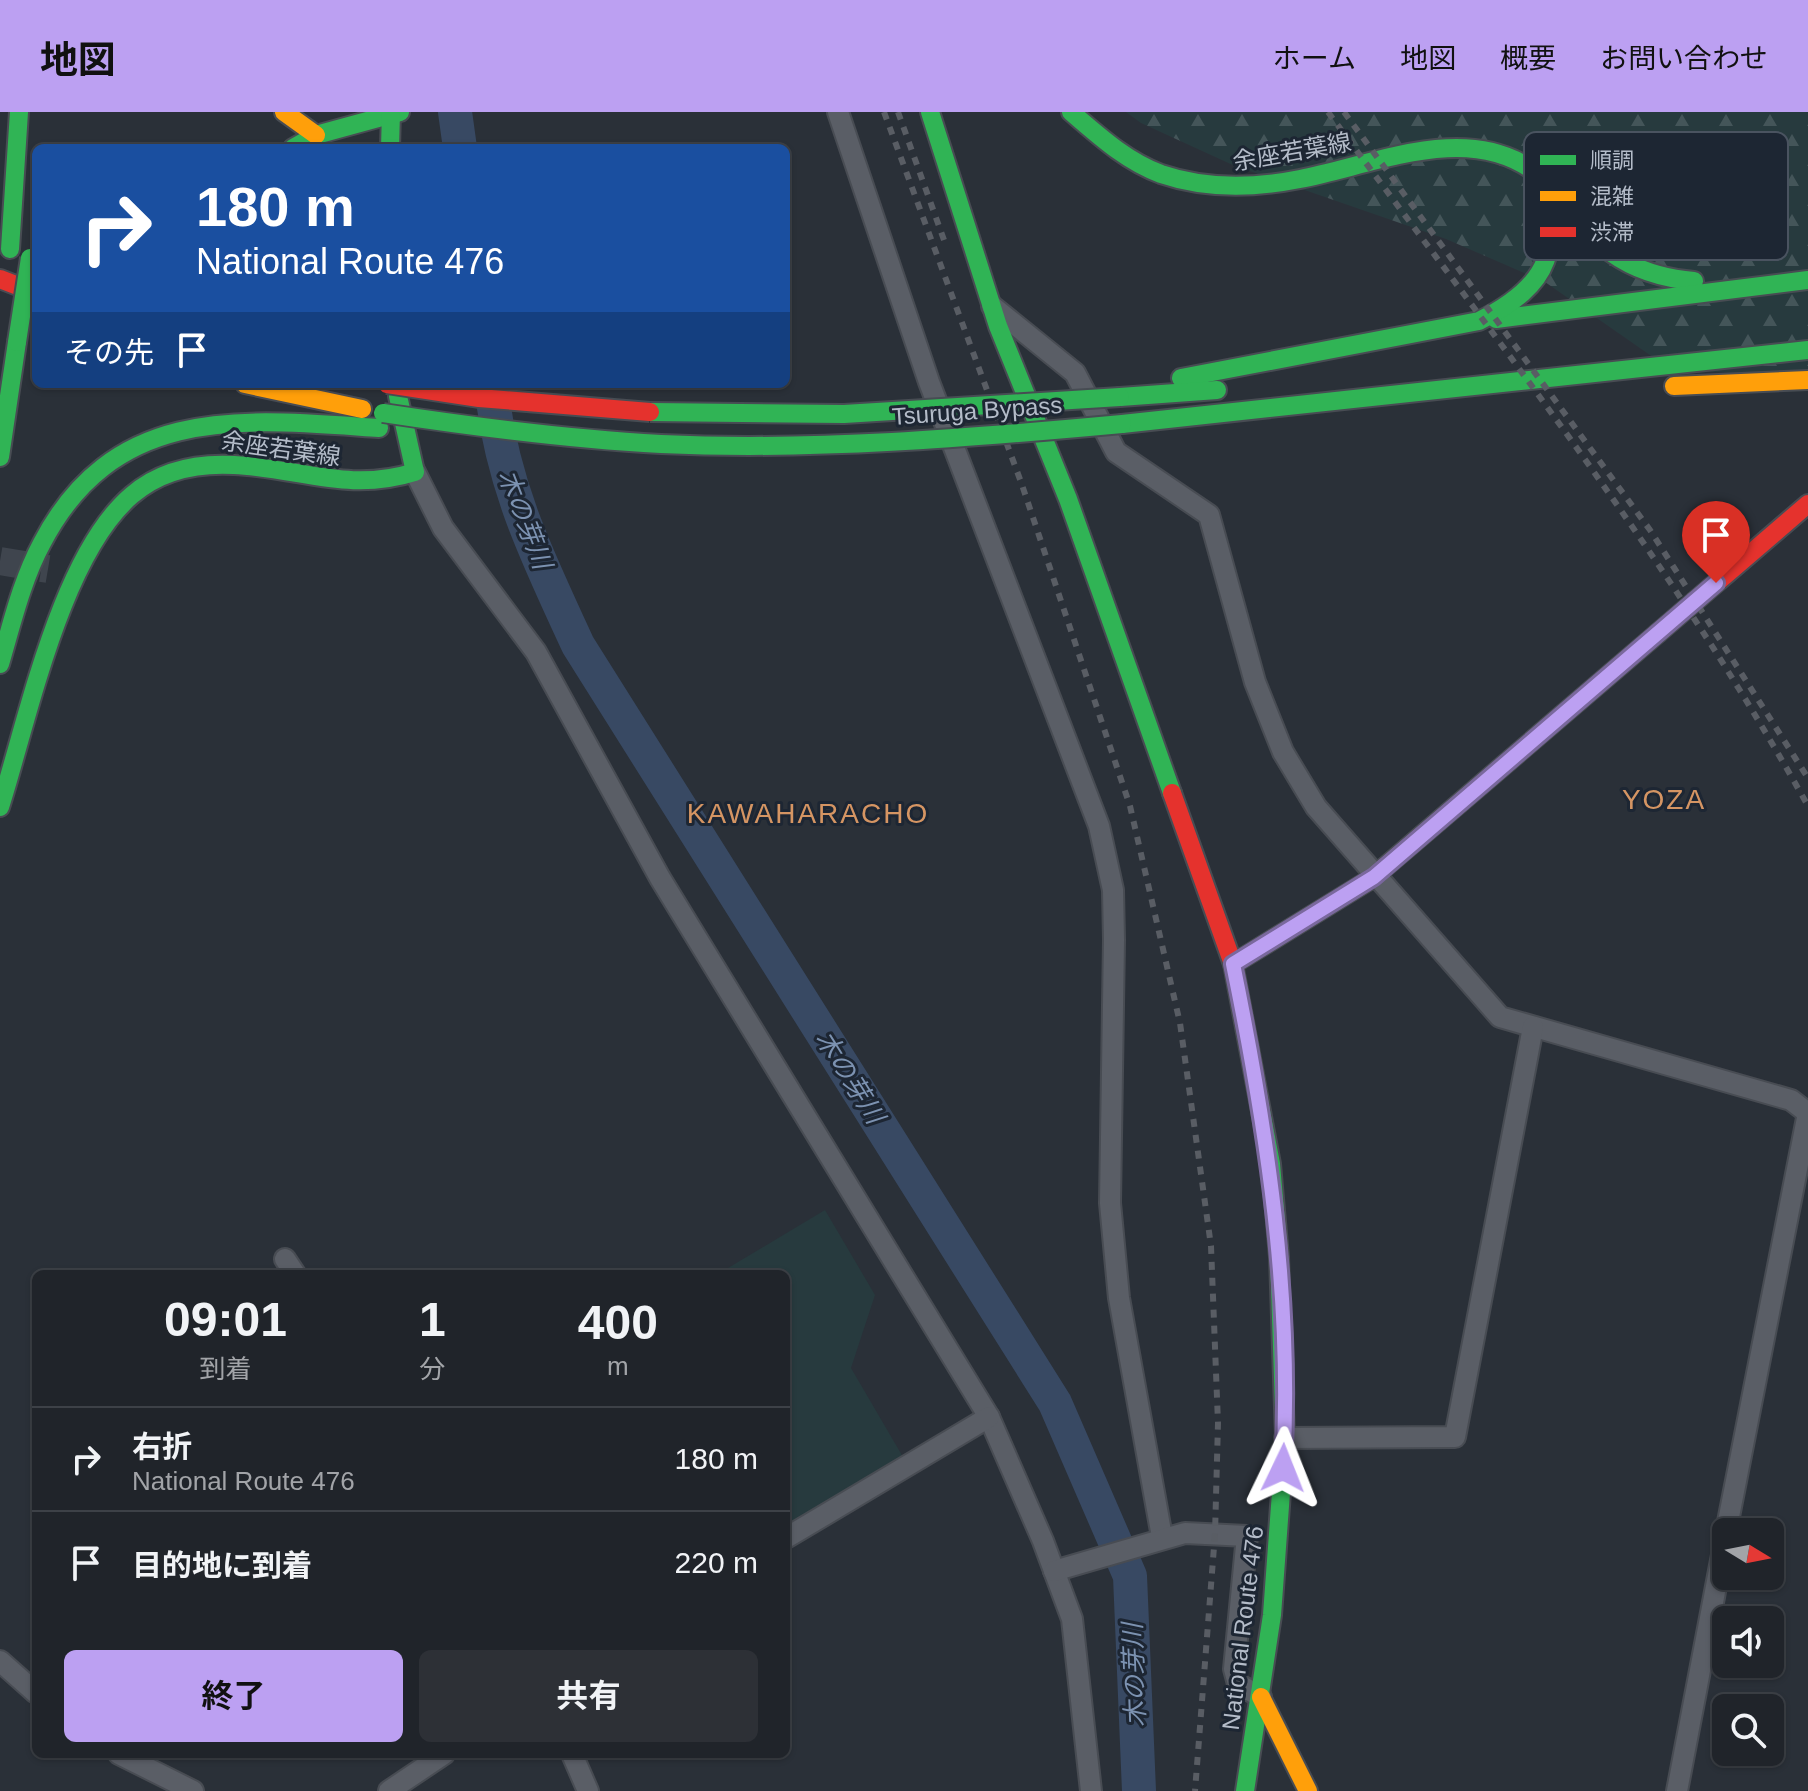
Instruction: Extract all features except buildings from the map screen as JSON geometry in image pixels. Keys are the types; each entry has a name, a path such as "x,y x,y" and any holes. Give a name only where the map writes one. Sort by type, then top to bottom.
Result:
{"main road":[{"path":"1,293 16,200 19,112"},
{"path":"284,112 316,135"},
{"name":"National Route 476","path":"930,112 992,306 1068,499 1233,964 1271,1164 1279,1257 1285,1438 1272,1615 1245,1791"},
{"name":"余座若葉線","path":"1071,112 1101,140 1137,164 1182,183 1207,187 1263,184 1448,147 1475,146 1500,152 1524,163"},
{"path":"300,144 316,135 394,113 390,144"},
{"path":"0,457 31,251"},
{"path":"1479,321 1516,303 1529,292 1547,260"},
{"name":"余座若葉線","path":"1615,260 1634,271 1676,281 1808,278"},
{"path":"1120,393 1479,321 1808,278"},
{"path":"1,293 32,295"},
{"path":"1,293 32,320"},
{"name":"Tsuruga Bypass","path":"381,420 532,443 705,445 965,437 1409,395 1808,350"},
{"name":"Tsuruga Bypass","path":"1338,381 1714,359"},
{"path":"1409,395 1808,380"},
{"path":"260,388 381,420"},
{"path":"396,388 415,472"},
{"name":"Tsuruga Bypass","path":"413,388 537,407 709,417 887,415 1057,402 1120,393"},
{"path":"1120,393 1231,389"},
{"path":"0,664 26,579 60,511 105,462 130,446 158,434 216,423 381,420"},
{"name":"余座若葉線","path":"0,807 68,572 135,492 162,475 192,464 223,463 367,484 395,480 415,472"},
{"path":"1233,964 1374,877 1808,504"},
{"path":"1261,1697 1308,1791"}],"street":[{"path":"838,112 929,382 1099,826 1113,890 1110,1203 1119,1298 1156,1539"},
{"path":"992,306 1075,373 1116,452 1209,515 1255,682 1283,752 1316,807 1374,877 1500,1017 1791,1100 1808,1113 1729,1518"},
{"path":"415,472 443,528 536,652 660,878 989,1417 1072,1619 1091,1791"},
{"path":"1285,1438 1455,1437 1533,1027"},
{"path":"790,1536 989,1417"},
{"path":"1054,1571 1185,1533 1247,1536 1234,1669 1238,1684 1261,1697"},
{"path":"1677,1791 1715,1590"},
{"path":"0,1661 32,1689"},
{"path":"127,1758 193,1791"},
{"path":"389,1791 438,1758"},
{"path":"574,1758 588,1791"}],"green space":[{"path":"1126,112 1808,112 1808,378 1670,369 1545,282 1446,239 1235,166 1141,123"},
{"path":"825,1210 875,1295 851,1368 903,1457 790,1524 790,1270 725,1270"}],"waterway":[{"name":"木の芽川","path":"455,112 459,144"},
{"name":"木の芽川","path":"493,401 515,497 578,645 1055,1403 1130,1576 1139,1791"}],"tunnel":[{"path":"0,561 48,569"}],"railway":[{"path":"884,112 1021,482 1130,806 1180,1023 1211,1246 1218,1423 1215,1534 1195,1791"},
{"path":"898,112 944,240"},
{"path":"1328,112 1640,538 1755,715 1808,806"},
{"path":"1344,112 1650,530 1808,778"}],"traffic: fast":[{"path":"10,249 19,112"},
{"path":"390,144 391,112"},
{"path":"300,144 316,135 400,112"},
{"path":"930,112 998,326 1068,499 1172,793"},
{"path":"1071,112 1136,162 1161,174 1212,185 1283,182 1389,157 1450,148 1480,150 1508,157 1524,166"},
{"path":"17,342 30,258"},
{"path":"1181,378 1479,321 1522,293 1536,278 1545,260"},
{"path":"1622,260 1646,271 1694,281"},
{"path":"1496,319 1808,280"},
{"path":"0,457 17,342"},
{"path":"1122,424 1808,350"},
{"path":"1120,397 1217,390"},
{"path":"0,807 35,685 66,597 85,557 107,522 132,495 167,474 207,465 258,467 346,480 391,478 415,472 398,396"},
{"path":"650,412 844,414 1120,397"},
{"path":"383,413 556,436 719,446 892,442 1122,424"},
{"path":"0,664 23,587 42,543 72,497 106,465 145,443 187,430 279,422 379,428"},
{"path":"1245,1791 1272,1615 1285,1438 1279,1257 1271,1164 1233,964 1371,879"}],"traffic: slow":[{"path":"284,112 316,135"},
{"path":"1674,386 1808,380"},
{"path":"264,388 362,409"},
{"path":"1371,879 1658,633"},
{"path":"1261,1697 1308,1791"}],"traffic: jam":[{"path":"0,279 32,291"},
{"path":"413,388 479,398 650,412"},
{"path":"1658,633 1808,504"},
{"path":"1172,793 1233,964"}],"district":[{"name":"YOZA","path":"1664,799"},
{"name":"KAWAHARACHO","path":"808,813"}],"route":[{"path":"1283,1468 1283,1348 1271,1164 1233,964 1374,877 1716,583"}]}
